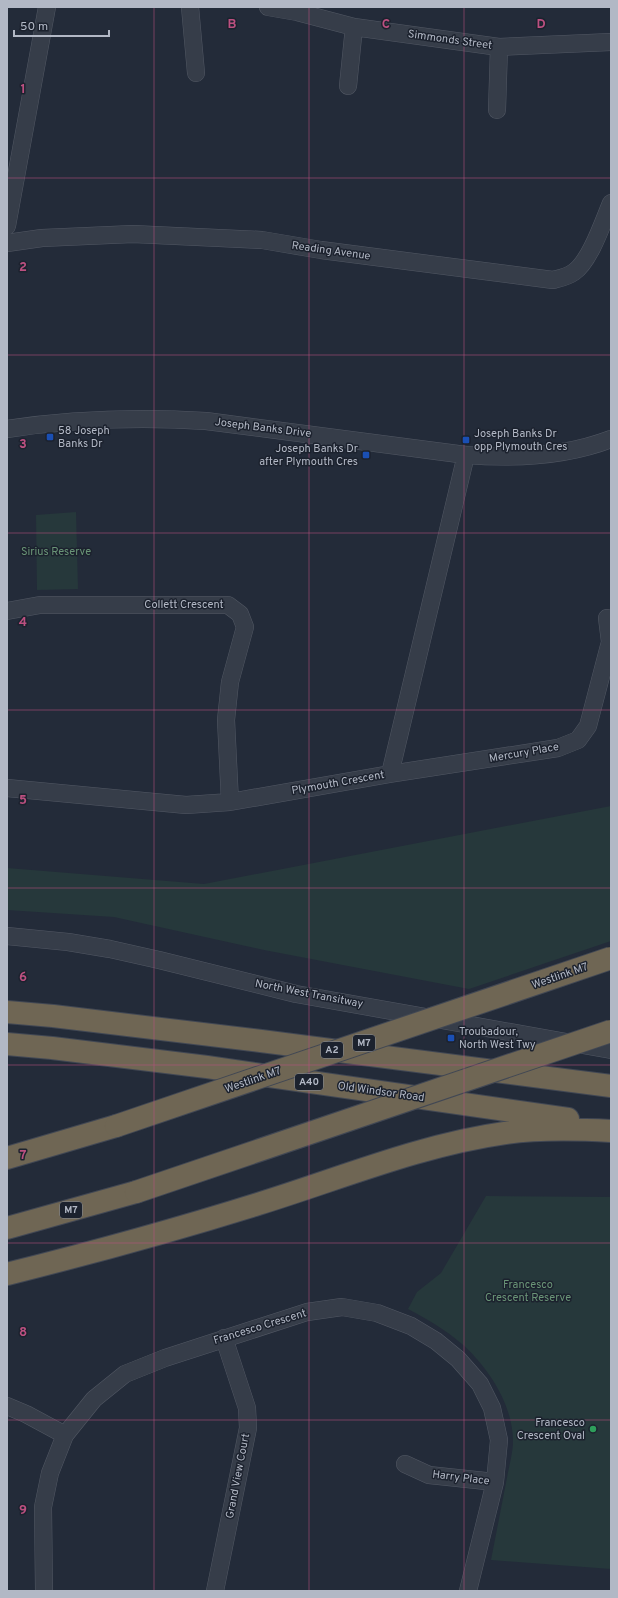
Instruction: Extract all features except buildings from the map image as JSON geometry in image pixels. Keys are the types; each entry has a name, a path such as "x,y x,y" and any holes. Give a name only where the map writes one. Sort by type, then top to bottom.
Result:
{"highway":[{"name":"Westlink M7","path":"7,1158 116,1126 611,958"},
{"name":"A2","path":"7,1012 53,1016 261,1041 611,1086"},
{"name":"M7","path":"7,1228 136,1192 611,1031"},
{"name":"Old Windsor Road","path":"7,1044 52,1048 214,1068 611,1125"},
{"path":"7,1274 98,1251 257,1205 409,1155 457,1142 505,1133 547,1130 611,1131"}],"street":[{"path":"7,226 47,7"},
{"path":"190,7 196,73"},
{"name":"Simmonds Street","path":"268,7 297,12 354,27 499,47 611,42"},
{"path":"348,86 354,27"},
{"path":"497,110 499,47"},
{"name":"Reading Avenue","path":"7,243 42,238 133,234 262,240 321,250 553,280 565,277 575,272 585,262 611,203"},
{"name":"Joseph Banks Drive","path":"7,429 40,424 95,420 175,419 221,423 466,455 500,457 559,454 611,439"},
{"name":"Plymouth Crescent","path":"7,788 186,805 230,802 390,774 466,455"},
{"name":"Collett Crescent","path":"7,611 40,605 228,605 240,614 244,626 230,682 226,720 230,802"},
{"name":"Mercury Place","path":"390,774 558,748 578,740 588,726 610,642 607,618"},
{"name":"North West Transitway","path":"7,936 68,942 110,949 296,994 611,1050"},
{"name":"Francesco Crescent","path":"44,1591 43,1507 50,1473 65,1435 94,1399 125,1374 165,1358 307,1312 342,1308 377,1313 411,1326 436,1341 458,1359 480,1384 492,1408 499,1440 495,1482 468,1591"},
{"name":"Grand View Court","path":"214,1591 248,1428 247,1408 224,1338"},
{"path":"7,1406 26,1414 65,1435"},
{"name":"Harry Place","path":"405,1464 430,1475 495,1482"}],"green space":[{"name":"Sirius Reserve","path":"76,512 78,589 37,590 36,515"},
{"path":"611,806 611,941 469,989 264,950 114,917 7,910 7,868 204,884"},
{"name":"Francesco Crescent Reserve","path":"486,1196 611,1197 611,1569 491,1560 513,1444 509,1416 498,1389 482,1364 462,1344 443,1329 408,1309 417,1292 441,1273"}],"place":[{"name":"58 Joseph Banks Dr","path":"50,437"},
{"name":"Joseph Banks Dr opp Plymouth Cres","path":"466,440"},
{"name":"Joseph Banks Dr after Plymouth Cres","path":"366,455"},
{"name":"Troubadour, North West Twy","path":"451,1038"},
{"name":"Francesco Crescent Oval","path":"593,1429"}]}
